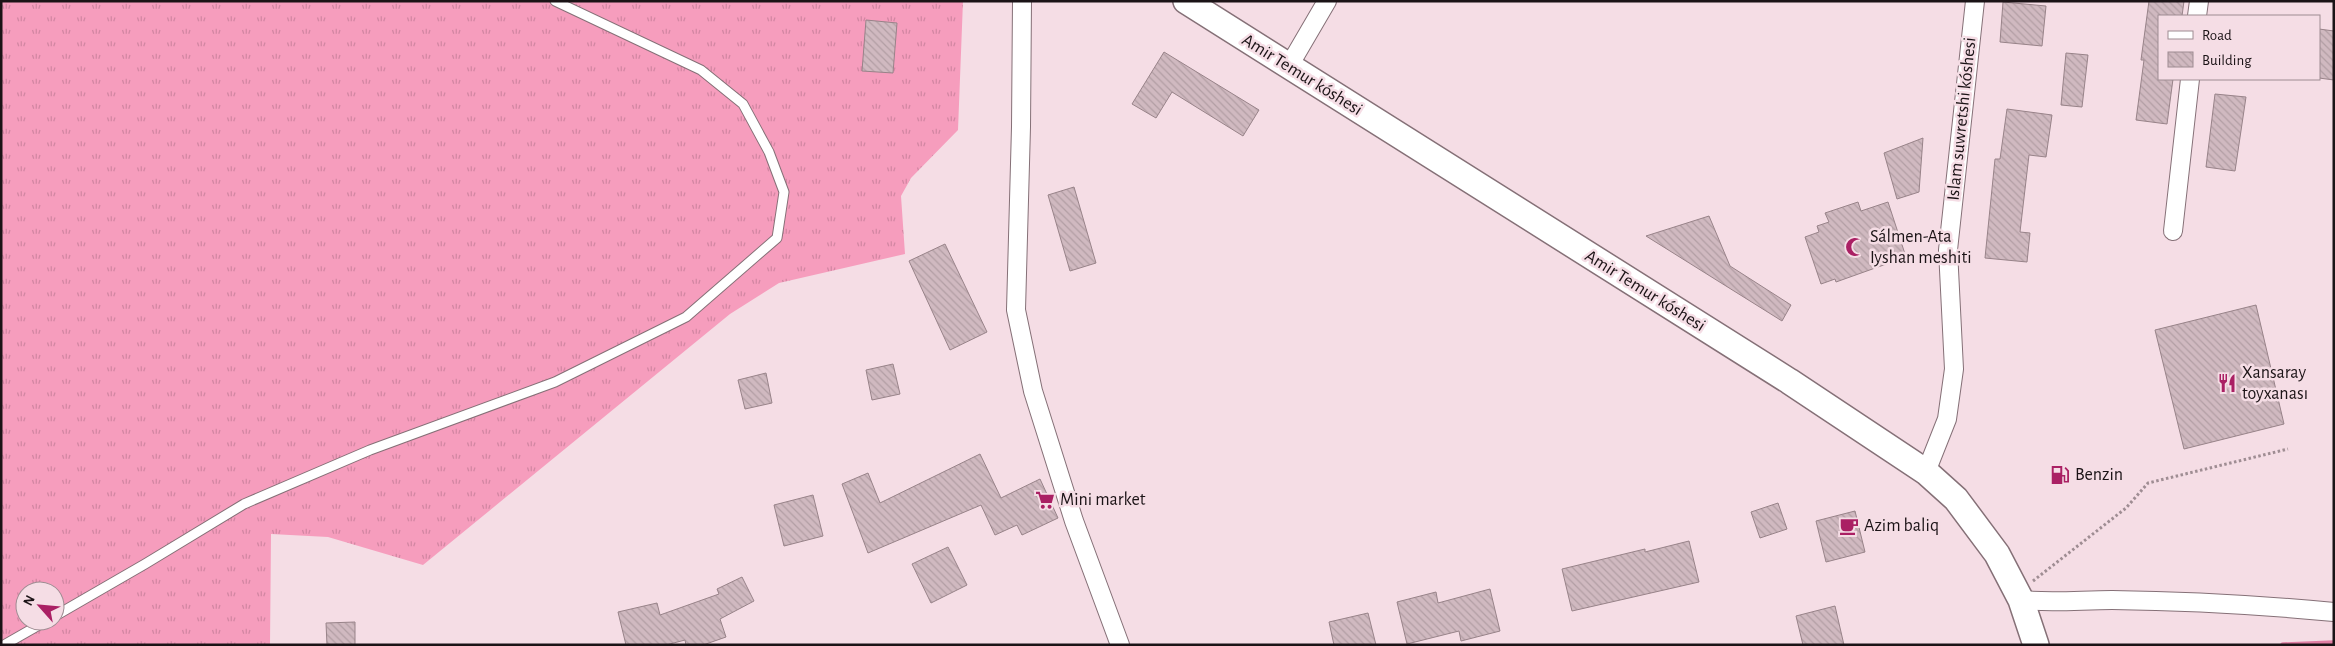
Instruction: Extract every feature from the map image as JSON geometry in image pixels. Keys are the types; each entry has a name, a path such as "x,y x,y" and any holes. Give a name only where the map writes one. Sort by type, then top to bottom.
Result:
{"street":[{"path":"1022,1 1016,310 1036,400 1074,520 1120,645"},
{"name":"Amir Temur kóshesi","path":"1186,1 1796,386 1926,472 1956,499 2025,592 2036,645"},
{"path":"1289,66 1327,1"},
{"name":"Islam suwretshi kóshesi","path":"1926,472 1947,419 1954,368 1948,250 1975,1"},
{"path":"2197,15 2199,1"},
{"path":"2174,231 2190,80"},
{"path":"2025,592 2046,602 2112,600 2270,607 2334,612"}],"lane":[{"path":"65,610 244,504 370,450 555,382 686,317 776,238 784,192 769,152 743,104 701,70 555,1"},
{"path":"4,645 28,631"}],"path":[{"path":"2025,592 2126,508 2148,483 2288,449"}],"green space":[{"path":"1,1 963,1 958,130 911,178 901,196 905,254 779,283 730,314 423,565 328,537 271,534 270,645 1,645"}],"building":[{"path":"2149,1 2184,1 2182,15 2158,15 2158,80 2173,80 2167,124 2136,120 2144,60 2141,60"},
{"path":"2003,2 2046,6 2042,46 2000,42"},
{"path":"866,20 897,23 893,73 862,71"},
{"path":"2320,29 2334,31 2334,80 2320,78"},
{"path":"1164,52 1259,110 1243,136 1172,92 1156,118 1132,104"},
{"path":"2066,53 2088,55 2082,107 2061,105"},
{"path":"2215,94 2246,97 2235,171 2206,167"},
{"path":"2007,109 2052,115 2046,157 2029,155 2020,232 2030,233 2027,262 1985,258 1995,159 2000,159"},
{"path":"1923,138 1919,192 1897,199 1884,153"},
{"path":"1074,187 1096,263 1070,271 1048,195"},
{"name":"Sálmen-Ata Iyshan meshiti","path":"1858,202 1861,211 1888,202 1906,257 1836,282 1835,279 1821,284 1805,237 1819,232 1817,226 1829,222 1825,213"},
{"path":"1709,216 1730,266 1791,305 1782,321 1646,236"},
{"path":"945,244 987,332 950,350 909,261"},
{"path":"2256,305 2284,424 2184,449 2155,330"},
{"path":"893,364 900,394 872,400 866,370"},
{"path":"766,373 772,403 745,409 738,380"},
{"path":"980,454 1001,498 1040,479 1058,518 1022,535 1017,525 995,535 981,505 868,553 842,484 868,473 880,503"},
{"path":"813,495 823,536 784,546 774,505"},
{"path":"1778,503 1787,529 1760,538 1751,512"},
{"path":"1855,511 1865,552 1826,562 1816,521"},
{"path":"1689,541 1699,582 1572,611 1562,569 1645,549 1645,552"},
{"path":"948,547 967,585 931,603 912,564"},
{"path":"742,577 754,601 720,619 726,637 703,645 686,645 685,640 666,645 626,645 618,612 657,603 660,615 719,594 717,589"},
{"path":"1490,589 1500,631 1461,641 1459,631 1407,644 1397,602 1436,592 1438,603"},
{"path":"1835,606 1844,645 1803,645 1796,616"},
{"path":"1368,613 1376,645 1334,645 1329,622"},
{"path":"355,622 355,645 327,645 326,623"}],"waterway":[{"path":"2283,645 2334,643"}],"place":[{"name":"Sálmen-Ata Iyshan meshiti","path":"1855,247"},
{"name":"Xansaray toyxanası","path":"2227,383"},
{"name":"Benzin","path":"2060,475"},
{"name":"Mini market","path":"1045,500"},
{"name":"Azim baliq","path":"1849,526"}]}
